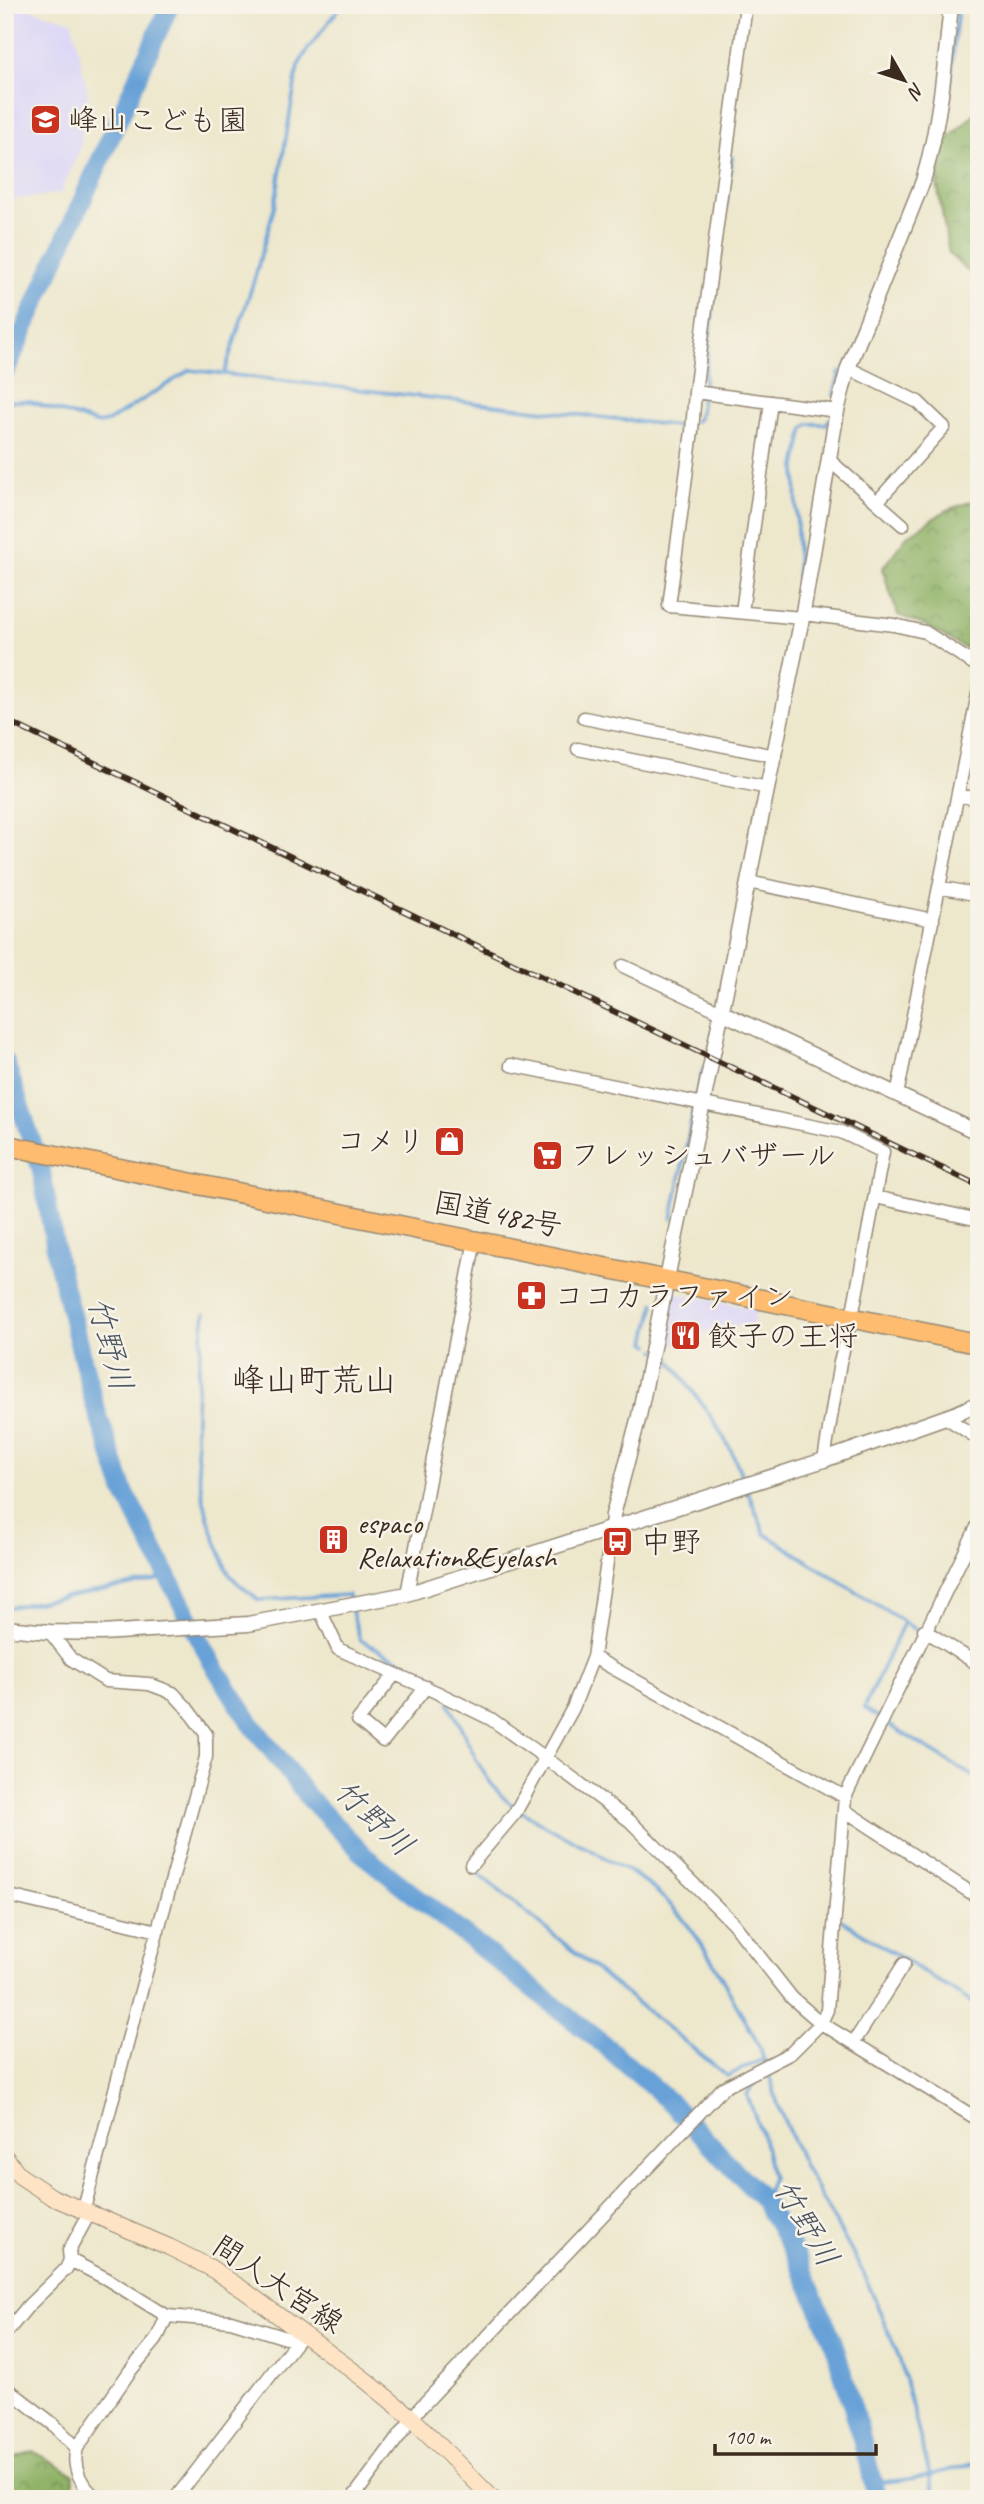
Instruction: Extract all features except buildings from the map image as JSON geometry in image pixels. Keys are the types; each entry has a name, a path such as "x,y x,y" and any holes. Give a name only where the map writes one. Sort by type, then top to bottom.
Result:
{"highway":[{"name":"国道482号","path":"5,1145 979,1344"}],"main road":[{"name":"間人大宮線","path":"5,2157 20,2176 52,2197 209,2267 412,2418 493,2499"}],"street":[{"path":"746,5 669,606 894,625 925,632 979,667"},
{"path":"471,1865 515,1813 547,1759 573,1708 593,1657 612,1528 639,1416 775,756 837,411 848,368 923,181 932,150 941,106 951,5"},
{"path":"848,368 918,402 944,427 877,502"},
{"path":"695,392 837,411"},
{"path":"742,612 771,402"},
{"path":"829,460 903,525"},
{"path":"897,1095 979,690"},
{"path":"584,718 775,756"},
{"path":"578,749 768,788"},
{"path":"958,795 979,799"},
{"path":"748,883 933,920"},
{"path":"939,887 979,895"},
{"path":"623,966 979,1133"},
{"path":"511,1065 841,1132 883,1152 852,1317 840,1362 824,1460"},
{"path":"876,1197 979,1220"},
{"path":"407,1594 475,1240"},
{"path":"5,1628 101,1633 248,1624 407,1594 824,1460 979,1403"},
{"path":"945,1417 979,1439"},
{"path":"352,2499 412,2418 723,2088 791,2053 821,2023 827,2010 844,1804 924,1630 979,1523"},
{"path":"320,1612 338,1649 491,1719 630,1821 733,1923 792,1998 821,2023 979,2120"},
{"path":"924,1630 979,1665"},
{"path":"5,2334 27,2306 66,2269 70,2260 69,2250 87,2211 158,1931 206,1757 206,1734 173,1693 159,1685 106,1681 71,1659 50,1632"},
{"path":"593,1657 844,1804 979,1898"},
{"path":"395,1674 358,1720 383,1741 426,1688"},
{"path":"5,1895 158,1931"},
{"path":"854,2042 904,1964"},
{"path":"70,2260 167,2316 231,2321 300,2337 175,2499"},
{"path":"98,2499 81,2483 74,2458 77,2448 130,2371 156,2340 167,2316"},
{"path":"5,2387 53,2424 77,2448"}],"shaded area":[{"name":"峰山こども園","path":"5,5 16,5 72,21 88,93 80,148 61,193 5,201"},
{"path":"668,1292 756,1309 752,1329 727,1324 724,1335 704,1332 701,1348 659,1340"}],"green space":[{"path":"979,109 979,272 975,278 949,254 937,183 944,153 940,147"},
{"path":"979,499 979,639 965,648 924,625 898,615 882,569 907,536 947,510"},
{"path":"33,2451 74,2474 71,2499 5,2499 5,2461"}],"waterway":[{"path":"5,372 170,5"},
{"path":"5,401 28,401 99,424 109,421 190,370 224,374 275,204 298,66 342,5"},
{"path":"943,115 947,114 958,5"},
{"path":"703,389 732,157"},
{"path":"834,395 840,372"},
{"path":"224,374 689,426"},
{"path":"695,421 699,418 702,396"},
{"path":"798,604 796,466 804,428 809,424 826,424 830,419"},
{"name":"竹野川","path":"5,1061 41,1169 58,1263 94,1403 124,1491 211,1661 249,1721 309,1798 366,1857 608,2048 674,2106 764,2201 797,2258 832,2338 877,2499"},
{"path":"695,1099 703,1069"},
{"path":"672,1219 694,1106"},
{"path":"650,1345 646,1342 655,1303"},
{"path":"205,1314 196,1404 198,1463 209,1522 227,1569 233,1578 258,1600 348,1595 349,1601"},
{"path":"656,1350 668,1357 712,1418 731,1450 744,1481"},
{"path":"746,1488 765,1534 921,1633"},
{"path":"5,1608 167,1578"},
{"path":"351,1608 360,1640 440,1681 444,1693"},
{"path":"880,1718 864,1708 904,1622"},
{"path":"449,1703 484,1773 503,1797 515,1807"},
{"path":"886,1723 979,1780"},
{"path":"521,1811 642,1880 670,1904 694,1933 714,1964 755,2039 765,2064"},
{"path":"474,1870 727,2076 764,2059"},
{"path":"841,1920 979,2007"},
{"path":"767,2068 780,2111 804,2166 864,2274 899,2357 936,2499"},
{"path":"759,2074 747,2095 764,2141 772,2178 764,2201"},
{"path":"873,2482 940,2473 979,2462"}],"railway":[{"path":"5,720 979,1186"}],"place":[{"name":"峰山こども園","path":"45,120"},
{"name":"コメリ","path":"449,1141"},
{"name":"フレッシュバザール","path":"547,1155"},
{"name":"ココカラファイン","path":"531,1296"},
{"name":"餃子の王将","path":"685,1336"},
{"name":"espaco Relaxation&Eyelash","path":"334,1540"},
{"name":"中野","path":"618,1542"}],"district":[{"name":"峰山町荒山","path":"314,1380"}]}
